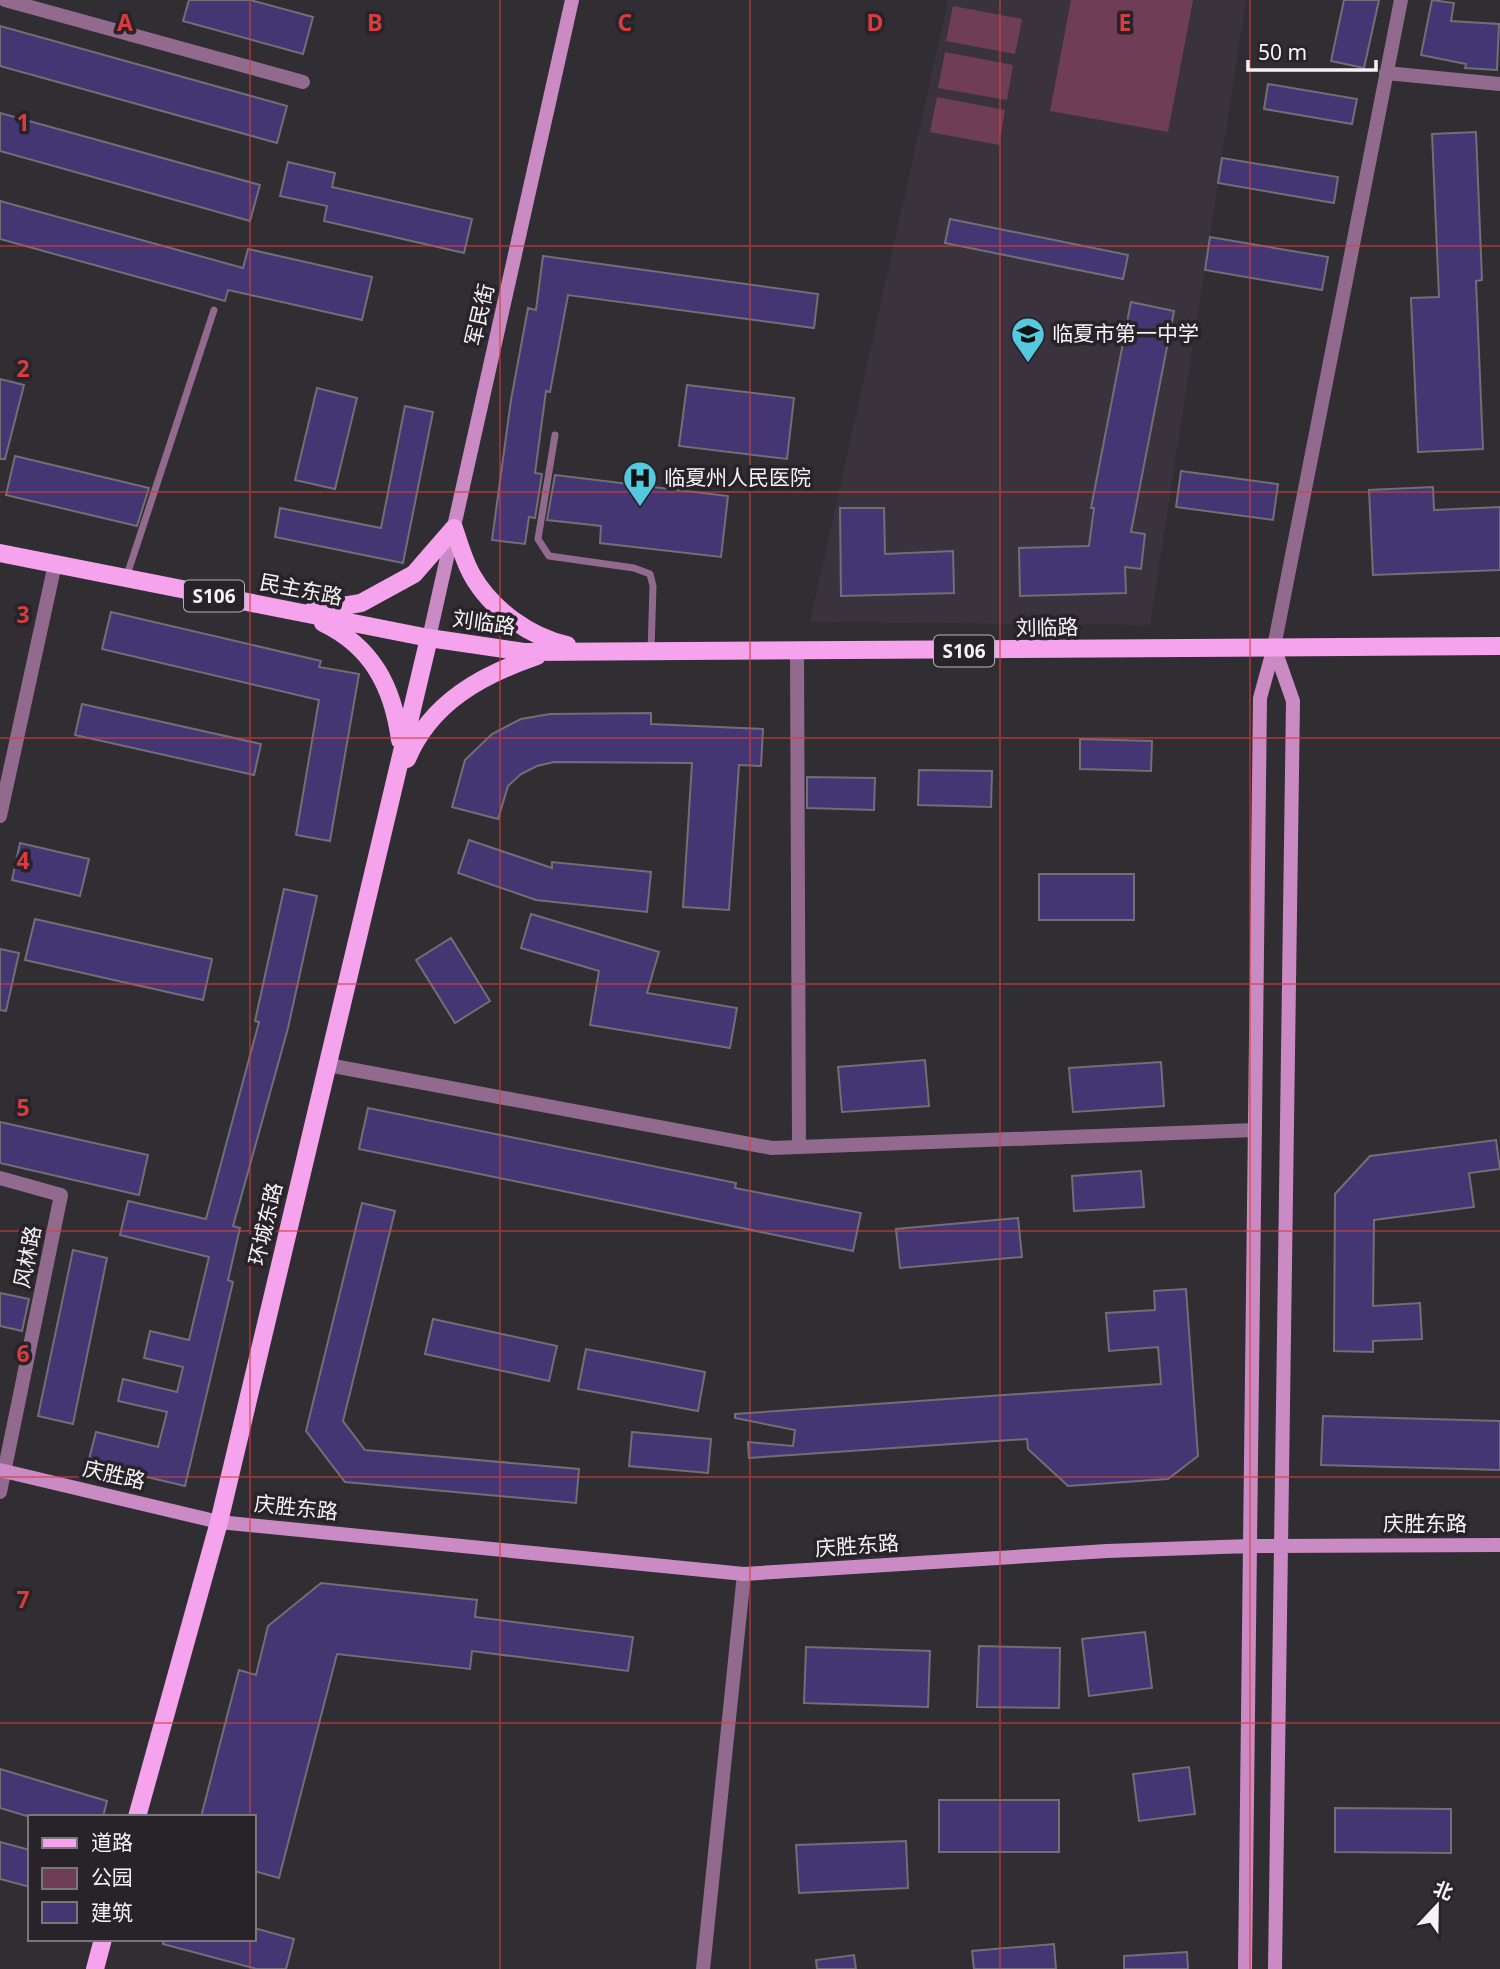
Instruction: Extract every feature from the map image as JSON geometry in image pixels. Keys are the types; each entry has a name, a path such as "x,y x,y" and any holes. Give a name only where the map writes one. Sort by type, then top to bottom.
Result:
{"main road":[{"name":"军民街","path":"429,638 572,0"},
{"path":"301,613 361,603 414,574 454,528 472,576 505,615 548,641 598,652"},
{"name":"民主东路","path":"0,553 429,638"},
{"path":"301,613 342,632 375,664 395,705 401,750 392,794"},
{"name":"刘临路","path":"429,638 524,652 1500,646"},
{"name":"环城东路","path":"138,1815 219,1522 429,638"},
{"path":"1245,1969 1260,698 1274,647"},
{"path":"1274,647 1293,701 1278,1546 1275,1969"},
{"path":"392,794 413,744 447,702 492,671 544,654 598,652"},
{"name":"庆胜路","path":"3,1470 219,1522"},
{"name":"庆胜东路","path":"219,1522 744,1574 1107,1551 1250,1546 1500,1545"},
{"path":"95,1969 102,1941"}],"street":[{"path":"5,0 303,82"},
{"path":"1274,647 1401,0"},
{"path":"1386,73 1500,84"},
{"path":"0,816 55,564"},
{"path":"797,652 799,1147"},
{"path":"328,1065 772,1148 1255,1130"},
{"name":"风林路","path":"0,1178 61,1195 3,1470"},
{"path":"0,1492 3,1470"},
{"path":"703,1969 744,1574"}],"lane":[{"path":"128,572 214,310"},
{"path":"555,435 538,539 549,556 634,568 650,574 653,586 651,652"}],"shaded area":[{"name":"临夏市第一中学","path":"948,0 1246,0 1150,625 810,622"}],"green space":[{"path":"1071,0 1193,0 1168,132 1050,111"},
{"path":"953,6 1022,19 1015,54 946,41"},
{"path":"945,52 1013,65 1007,100 938,88"},
{"path":"937,97 1005,110 999,145 930,132"}],"building":[{"path":"189,0 250,0 313,17 303,54 183,21"},
{"path":"1344,0 1379,0 1364,68 1331,61"},
{"path":"1432,0 1454,3 1451,21 1499,24 1497,70 1465,68 1466,64 1421,55"},
{"path":"0,26 287,106 277,143 0,66"},
{"path":"1268,84 1357,99 1352,124 1264,109"},
{"path":"0,113 260,185 250,221 0,151"},
{"path":"1476,132 1482,280 1476,281 1483,449 1418,452 1411,298 1439,297 1432,134"},
{"path":"1222,158 1338,177 1334,203 1218,183"},
{"path":"288,162 335,173 332,187 472,219 464,253 324,221 327,206 280,196"},
{"path":"0,201 243,268 248,249 372,277 362,320 228,290 225,301 0,239"},
{"path":"950,219 1128,255 1123,279 945,243"},
{"path":"1210,237 1328,257 1322,290 1205,270"},
{"path":"543,256 818,294 814,328 568,295 550,392 546,391 535,473 542,474 535,518 529,517 525,544 492,540 511,400 528,308 536,310"},
{"path":"1131,302 1174,311 1131,532 1145,534 1141,569 1125,567 1126,593 1020,596 1019,548 1089,546 1094,508 1091,508"},
{"path":"0,379 24,385 5,459 0,459"},
{"path":"687,385 794,398 787,459 679,446"},
{"path":"317,388 357,398 335,489 295,480"},
{"path":"405,406 433,412 403,563 275,537 280,508 381,528"},
{"path":"15,456 149,488 137,526 6,495"},
{"path":"1181,471 1278,484 1273,520 1176,507"},
{"name":"临夏州人民医院","path":"555,475 728,496 721,557 600,543 601,526 547,520"},
{"path":"1433,487 1434,510 1500,507 1500,570 1373,575 1369,490"},
{"path":"840,508 884,508 885,554 953,551 954,593 841,596"},
{"path":"111,612 321,661 319,667 359,674 330,841 296,835 319,700 102,649"},
{"path":"82,704 261,744 254,775 75,735"},
{"path":"651,713 651,724 763,729 761,766 739,765 729,910 683,907 692,763 554,762 521,774 508,786 498,819 452,807 465,760 492,734 521,719 550,714"},
{"path":"1080,739 1152,741 1151,771 1080,769"},
{"path":"919,770 992,771 991,807 918,805"},
{"path":"807,777 875,778 874,810 807,808"},
{"path":"469,840 552,868 552,862 651,872 647,912 536,900 458,873"},
{"path":"20,843 89,859 80,896 12,880"},
{"path":"1039,874 1134,874 1134,920 1039,920"},
{"path":"284,889 317,896 288,1028 233,1226 240,1228 228,1280 233,1282 185,1486 88,1463 96,1432 158,1447 167,1412 118,1401 123,1379 177,1392 183,1367 144,1358 150,1331 189,1340 209,1257 120,1235 128,1201 206,1219 259,1022 255,1021"},
{"path":"531,914 659,952 647,993 737,1008 730,1048 590,1025 599,971 521,948"},
{"path":"35,919 212,959 203,1000 25,960"},
{"path":"451,938 490,1001 455,1023 416,960"},
{"path":"0,949 19,953 6,1011 0,1010"},
{"path":"925,1060 929,1106 842,1112 838,1067"},
{"path":"1161,1062 1164,1106 1073,1112 1069,1068"},
{"path":"368,1108 736,1183 735,1188 861,1213 853,1251 359,1149"},
{"path":"0,1122 148,1155 139,1195 0,1163"},
{"path":"1496,1140 1500,1169 1469,1173 1474,1207 1374,1220 1373,1306 1420,1303 1422,1339 1373,1341 1373,1352 1334,1351 1335,1194 1370,1156"},
{"path":"1141,1171 1144,1207 1074,1211 1072,1176"},
{"path":"362,1203 395,1211 343,1421 365,1450 579,1469 576,1503 345,1482 306,1431"},
{"path":"1018,1218 1022,1257 900,1268 896,1229"},
{"path":"73,1250 107,1258 73,1424 38,1416"},
{"path":"1186,1289 1198,1456 1168,1479 1068,1486 1028,1449 1027,1439 749,1458 748,1442 793,1446 795,1430 735,1418 735,1414 1161,1384 1158,1347 1109,1351 1106,1313 1155,1310 1154,1291"},
{"path":"0,1293 29,1299 22,1331 0,1326"},
{"path":"433,1319 557,1346 549,1381 425,1354"},
{"path":"586,1349 705,1372 698,1411 578,1389"},
{"path":"1323,1416 1500,1421 1500,1470 1321,1465"},
{"path":"632,1432 711,1439 708,1473 629,1466"},
{"path":"321,1583 477,1600 475,1617 633,1637 628,1671 472,1651 470,1669 337,1654 279,1878 256,1872 256,1815 202,1815 239,1670 256,1675 268,1626"},
{"path":"1145,1632 1152,1688 1089,1696 1082,1639"},
{"path":"979,1646 1060,1648 1059,1708 977,1707"},
{"path":"806,1647 930,1651 928,1707 804,1703"},
{"path":"1189,1767 1195,1814 1139,1821 1133,1774"},
{"path":"0,1769 107,1801 104,1815 28,1816 0,1808"},
{"path":"939,1800 1059,1800 1059,1852 939,1852"},
{"path":"1335,1808 1451,1809 1451,1853 1335,1852"},
{"path":"906,1841 908,1888 799,1893 796,1845"},
{"path":"0,1842 28,1849 28,1886 0,1879"},
{"path":"256,1929 294,1939 286,1969 257,1969 163,1944 164,1941 256,1941"},
{"path":"1054,1944 1056,1969 974,1969 972,1951"},
{"path":"1187,1952 1188,1969 1124,1969 1124,1956"},
{"path":"854,1955 856,1969 817,1969 816,1960"}],"place":[{"name":"临夏市第一中学","path":"1028,364"},
{"name":"临夏州人民医院","path":"640,508"}]}
